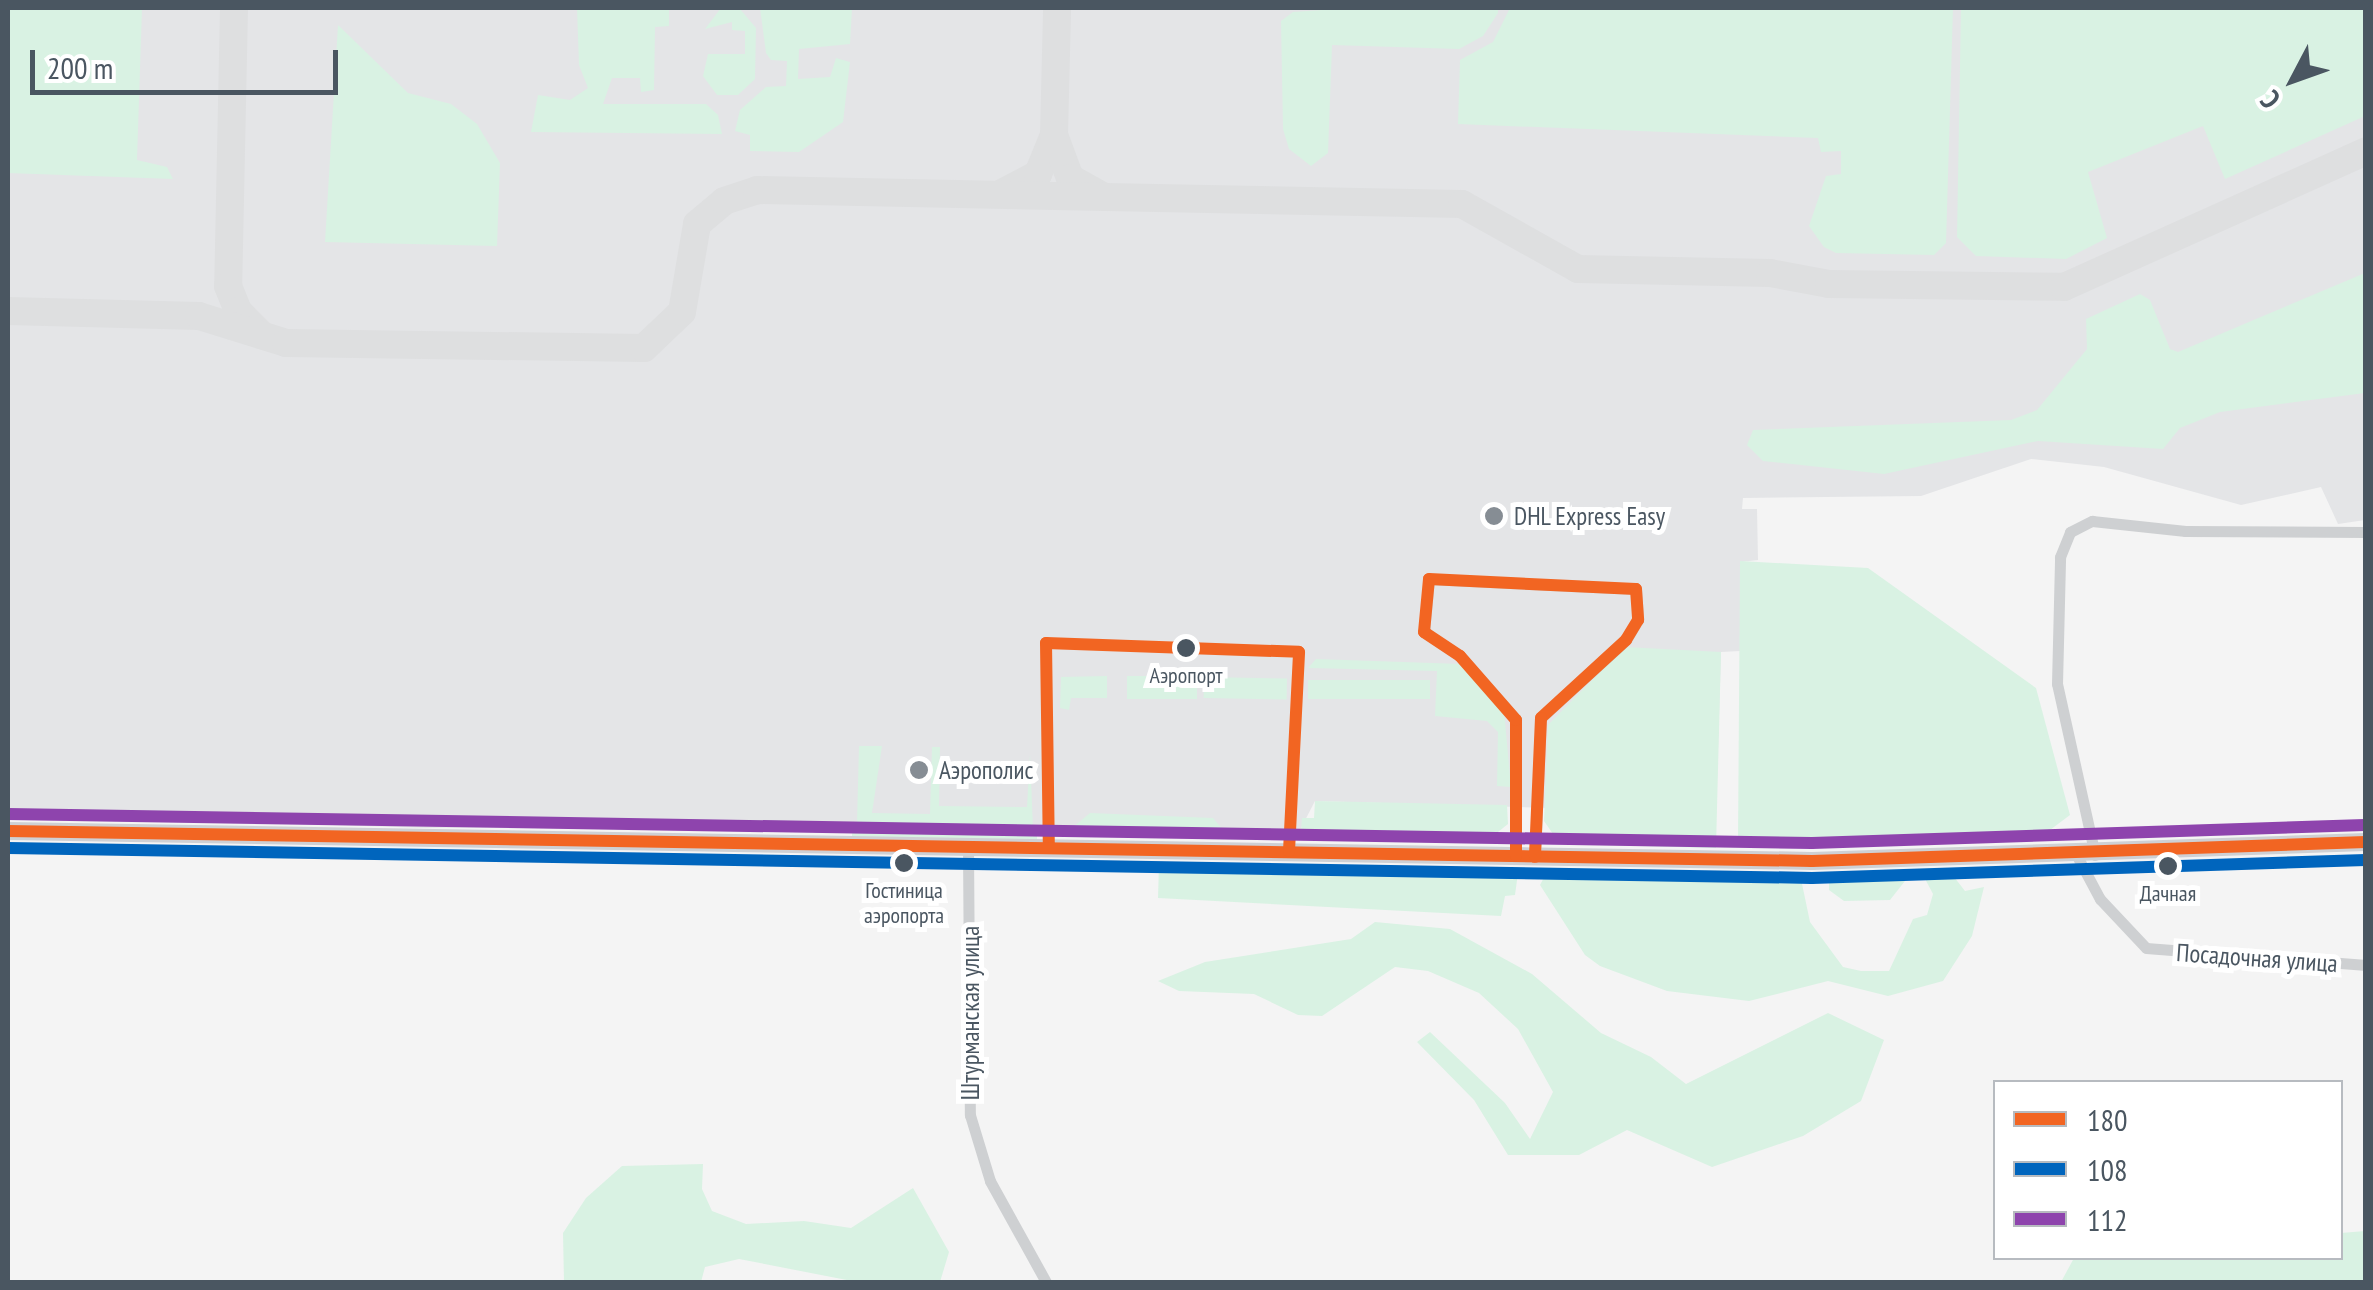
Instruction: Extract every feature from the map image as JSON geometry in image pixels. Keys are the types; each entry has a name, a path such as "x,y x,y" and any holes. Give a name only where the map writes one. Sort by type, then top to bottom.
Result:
{"main road":[{"path":"8,831 1812,861 2086,855 2366,842"}],"street":[{"name":"Посадочная улица","path":"2366,532 2185,531 2092,521 2070,532 2060,557 2057,684 2086,855 2100,898 2146,948 2366,964"},
{"path":"1516,856 1516,720 1460,656 1424,632 1425,585 1433,578 1636,588 1638,620 1626,640 1541,718 1535,856"},
{"name":"Штурманская улица","path":"968,847 970,1115 990,1182 1046,1282"}],"shaded area":[{"path":"8,8 2365,8 2365,520 2338,524 2321,487 2241,505 2104,467 2031,459 1921,496 1743,498 1742,509 1757,509 1758,560 1740,562 1740,651 1721,652 1716,813 1315,801 1300,830 1281,836 857,823 426,828 146,819 144,812 8,814"}],"green space":[{"path":"8,8 142,8 137,160 167,167 173,179 8,173"},
{"path":"577,8 669,8 669,26 655,27 654,90 641,92 640,78 612,78 603,104 706,104 718,115 722,134 531,132 538,95 570,100 588,88 579,65"},
{"path":"721,8 740,9 756,28 755,79 738,95 717,95 703,76 708,54 745,54 745,31 732,30 732,22 705,29"},
{"path":"760,8 852,8 850,44 799,49 798,79 830,77 836,58 850,62 843,122 799,152 750,151 750,135 735,131 740,110 766,87 786,86 787,61 771,60 766,53"},
{"path":"1498,8 1498,13 1483,36 1459,49 1332,45 1328,153 1311,166 1289,149 1283,129 1281,21 1293,12"},
{"path":"1510,8 1953,8 1946,243 1934,255 1836,253 1824,247 1809,226 1826,176 1841,174 1841,151 1821,152 1818,138 1458,124 1460,60 1493,42"},
{"path":"1961,8 2365,8 2365,116 2225,179 2203,126 2088,172 2107,238 2066,259 1976,256 1957,237"},
{"path":"338,25 408,93 451,104 477,124 500,163 497,246 325,242"},
{"path":"2365,273 2365,393 2220,412 2180,428 2163,449 2038,441 1884,474 1763,461 1747,445 1753,430 2011,420 2037,410 2087,349 2086,319 2140,294 2150,300 2170,349 2178,352"},
{"path":"1740,561 1868,568 2036,688 2070,815 2046,833 1738,842"},
{"path":"1625,647 1721,652 1716,848 1560,844 1544,821 1548,725"},
{"path":"1316,659 1461,664 1504,711 1511,787 1497,786 1498,732 1487,721 1435,716 1437,671 1308,668"},
{"path":"1107,676 1107,698 1071,698 1069,710 1060,708 1061,677"},
{"path":"1127,676 1197,676 1197,699 1127,699"},
{"path":"1204,677 1287,678 1287,699 1204,698"},
{"path":"1308,680 1430,680 1430,699 1308,699"},
{"path":"859,746 882,746 872,813 930,814 932,747 940,747 939,806 1027,807 1030,754 1033,829 857,823"},
{"path":"1315,801 1507,805 1508,824 1488,840 1310,839 1301,831 1302,818 1314,818"},
{"path":"1090,813 1213,818 1230,838 1077,836 1072,828"},
{"path":"852,828 1037,831 1037,844 852,837"},
{"path":"1159,864 1518,873 1515,895 1505,896 1501,916 1158,898"},
{"path":"1547,872 1801,879 1810,922 1843,967 1861,971 1889,971 1913,919 1927,915 1933,894 1922,873 1951,873 1965,891 1984,887 1972,936 1943,981 1888,996 1828,981 1749,1001 1667,991 1600,966 1585,955 1540,885"},
{"path":"1829,877 1902,877 1905,881 1890,900 1844,901 1829,890"},
{"path":"1375,922 1450,929 1532,974 1601,1033 1651,1057 1686,1084 1828,1013 1884,1040 1861,1101 1803,1136 1712,1167 1627,1130 1579,1155 1508,1155 1474,1100 1417,1042 1430,1032 1505,1103 1530,1139 1553,1092 1518,1029 1479,993 1428,971 1395,967 1322,1016 1298,1015 1254,994 1179,991 1158,981 1205,962 1351,939"},
{"path":"703,1164 702,1189 712,1211 746,1224 804,1221 851,1228 913,1188 949,1252 940,1282 857,1282 739,1259 705,1267 701,1282 564,1282 563,1233 586,1198 622,1166"},
{"path":"2365,1231 2365,1282 2061,1282 2073,1260 2343,1260 2343,1233"}],"taxiway":[{"path":"234,8 228,286 238,311 261,334"},
{"path":"1054,135 1057,8"},
{"path":"1002,193 1038,174 1054,135 1070,178 1101,195"},
{"path":"8,311 199,316 286,343 644,348 682,312 697,224 724,201 757,190 1462,204 1578,269 1770,273 1829,284 2064,287 2366,151"}],"transit line":[{"name":"180","path":"1516,856 1516,720 1460,656 1424,632 1429,579 1636,589 1638,620 1626,640 1541,718 1535,857"},
{"name":"180","path":"1046,643 1299,652"},
{"name":"180","path":"1046,643 1049,848"},
{"name":"180","path":"1289,851 1299,652"},
{"name":"112","path":"8,814 1812,843 2365,825"},
{"name":"180","path":"8,831 1812,861 2366,842"},
{"name":"108","path":"8,848 1812,878 2366,860"}],"place":[{"name":"DHL Express Easy","path":"1494,516"},
{"name":"Аэропорт","path":"1186,648"},
{"name":"Аэрополис","path":"919,770"},
{"name":"Гостиница аэропорта","path":"904,863"},
{"name":"Дачная","path":"2168,866"}]}
